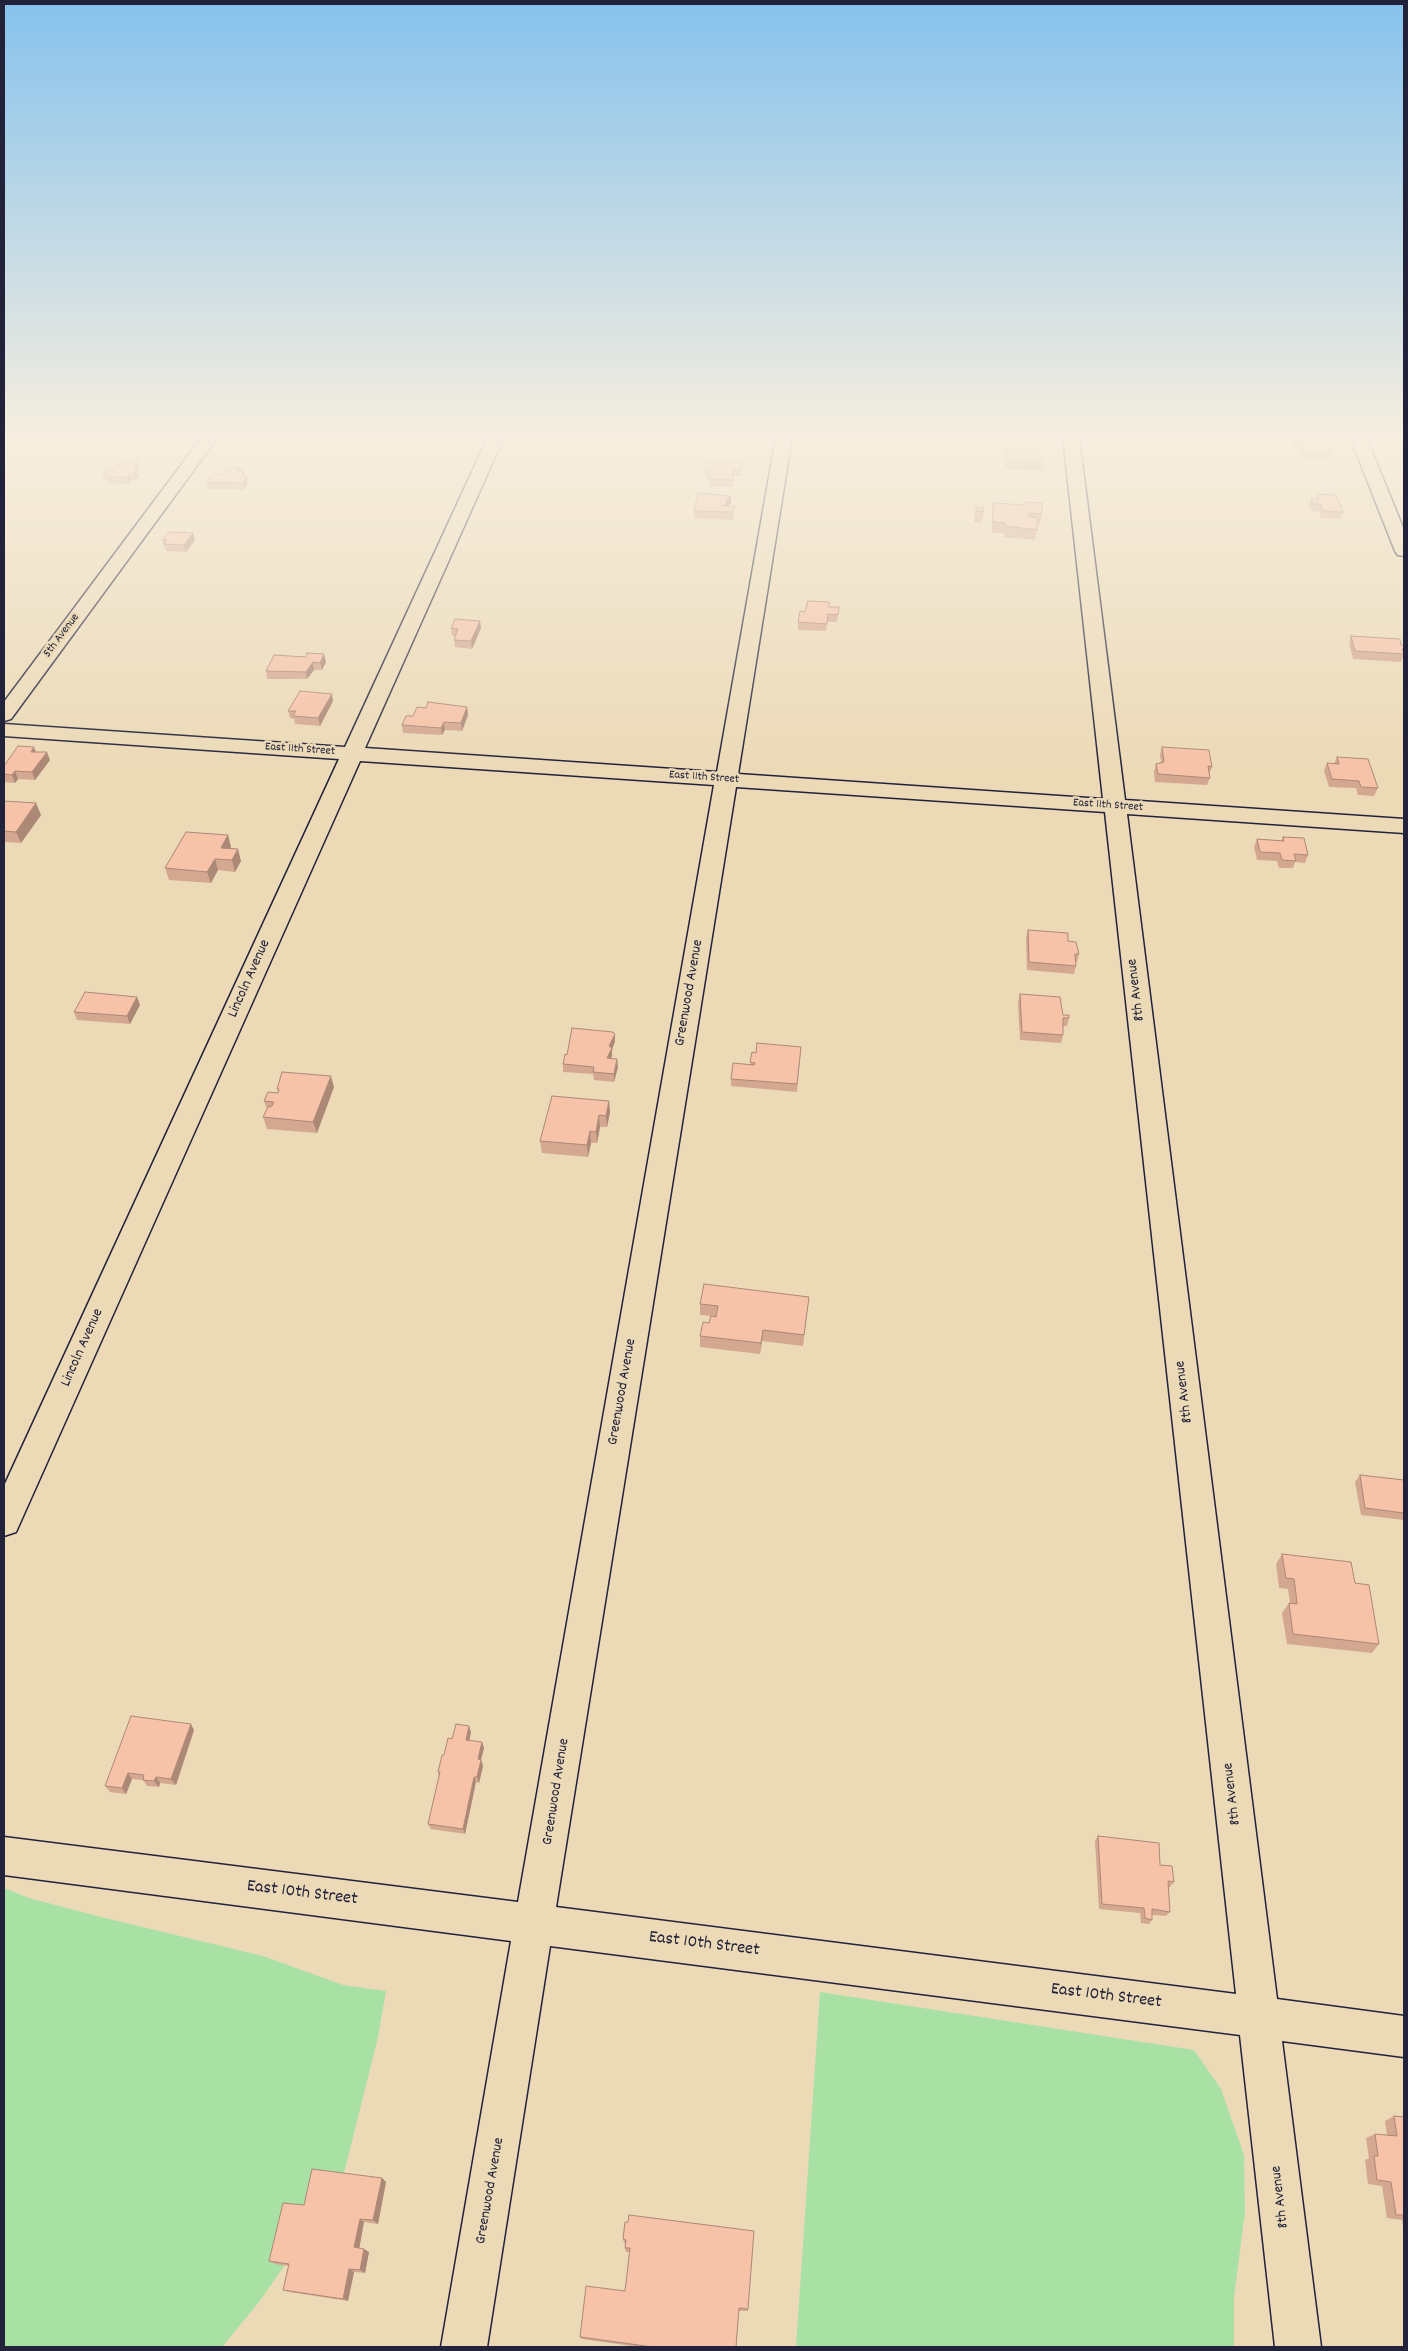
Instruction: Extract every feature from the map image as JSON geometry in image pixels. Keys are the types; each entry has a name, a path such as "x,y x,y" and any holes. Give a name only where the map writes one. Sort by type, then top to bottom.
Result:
{"street":[{"name":"5th Avenue","path":"4,715 129,547"},
{"name":"Lincoln Avenue","path":"4,1521 447,547"},
{"name":"Greenwood Avenue","path":"464,2347 765,547"},
{"name":"8th Avenue","path":"1084,547 1298,2347"},
{"name":"East 11th Street","path":"4,730 1404,826"},
{"name":"East 10th Street","path":"4,1856 1404,2036"}],"green space":[{"path":"4,1888 29,1898 101,1917 263,1956 343,1985 386,1991 378,2037 341,2185 259,2302 222,2347 4,2347"},
{"path":"820,1992 1194,2050 1221,2089 1244,2155 1245,2212 1234,2297 1234,2347 796,2347"}],"building":[{"path":"808,601 829,602 829,607 839,607 838,615 828,614 827,624 798,622 800,611 805,612"},
{"path":"455,619 480,621 471,641 454,640 458,629 451,628"},
{"path":"1351,636 1400,639 1401,645 1404,645 1404,649 1402,649 1404,654 1355,651"},
{"path":"307,653 324,654 320,663 313,662 306,672 266,671 274,655 306,657"},
{"path":"300,691 332,694 318,718 293,716 296,711 288,711"},
{"path":"428,702 467,707 461,723 444,722 441,728 402,725 406,716 413,716 417,707 426,708"},
{"path":"18,746 34,747 31,752 47,752 32,772 15,771 12,775 4,774 4,766"},
{"path":"1162,747 1209,750 1212,767 1208,766 1210,778 1158,774 1156,764 1164,762"},
{"path":"1337,757 1368,759 1378,788 1361,787 1359,781 1332,779 1327,763 1339,764"},
{"path":"4,801 36,803 16,832 4,831"},
{"path":"186,832 228,835 221,848 238,849 232,860 215,859 207,872 165,868"},
{"path":"1283,837 1304,838 1308,855 1294,854 1296,861 1282,860 1280,853 1260,852 1257,839 1284,841"},
{"path":"1028,930 1068,933 1068,941 1076,942 1079,954 1075,954 1076,966 1029,962"},
{"path":"85,992 137,997 127,1016 74,1012"},
{"path":"1020,994 1060,997 1063,1015 1069,1015 1069,1018 1063,1018 1063,1035 1022,1032"},
{"path":"572,1028 613,1032 615,1034 609,1046 612,1048 607,1058 617,1059 614,1074 593,1072 594,1067 563,1064 565,1054 567,1055"},
{"path":"757,1043 801,1047 797,1084 731,1079 733,1063 754,1065 755,1063 750,1062 752,1052 756,1053"},
{"path":"282,1072 331,1076 313,1122 263,1117 268,1107 272,1106 274,1102 264,1101 268,1092 278,1093 279,1089 277,1089"},
{"path":"552,1096 609,1101 606,1116 599,1115 596,1132 590,1131 587,1145 540,1141"},
{"path":"704,1284 809,1297 804,1335 763,1330 761,1343 700,1336 703,1322 709,1323 711,1316 716,1317 718,1306 700,1304"},
{"path":"1360,1475 1404,1480 1404,1513 1365,1508"},
{"path":"1282,1554 1351,1562 1355,1583 1369,1585 1379,1644 1293,1634 1289,1603 1297,1604 1294,1579 1286,1578"},
{"path":"131,1716 191,1724 171,1779 156,1777 154,1781 143,1780 144,1775 128,1773 122,1788 105,1786"},
{"path":"456,1724 469,1726 466,1740 482,1742 478,1759 481,1760 477,1777 474,1777 463,1829 428,1824 442,1755 444,1755 448,1738 452,1739"},
{"path":"1098,1836 1159,1843 1160,1865 1172,1866 1174,1882 1168,1881 1170,1912 1152,1909 1152,1920 1145,1918 1144,1908 1102,1904"},
{"path":"1394,2116 1404,2117 1404,2215 1396,2215 1391,2182 1377,2180 1374,2156 1378,2156 1375,2134 1397,2136"},
{"path":"312,2169 382,2178 373,2220 360,2219 354,2247 364,2249 360,2270 349,2269 343,2299 283,2290 289,2264 269,2261 283,2203 304,2205"},
{"path":"629,2215 754,2231 748,2309 739,2308 736,2347 653,2347 580,2337 586,2286 625,2291 630,2248 625,2248 626,2240 623,2239 625,2222 628,2222"}]}
